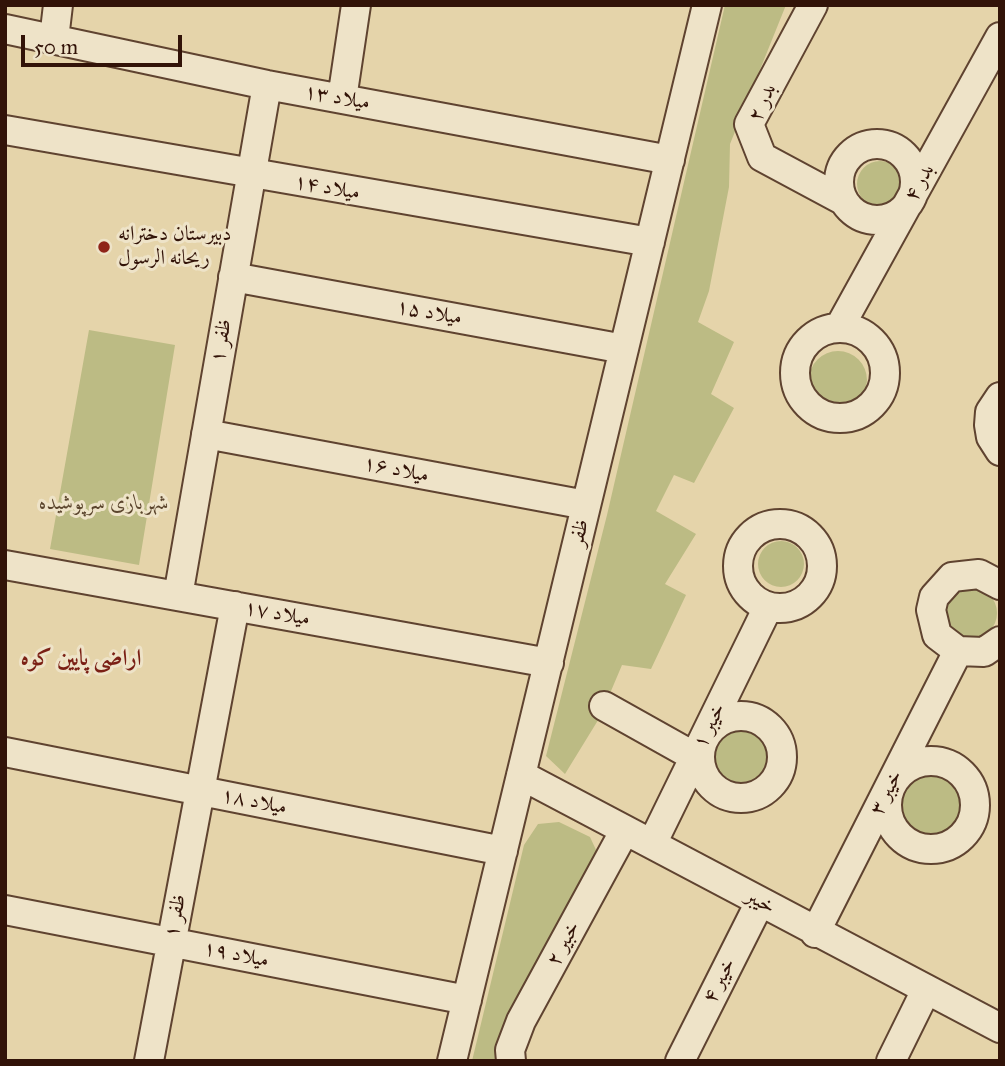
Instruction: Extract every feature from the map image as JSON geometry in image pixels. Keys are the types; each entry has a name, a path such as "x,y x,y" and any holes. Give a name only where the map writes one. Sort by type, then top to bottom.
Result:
{"street":[{"path":"54,39 58,5"},
{"path":"342,99 356,5"},
{"name":"بدر ۲","path":"813,5 749,124 762,157 844,201"},
{"name":"ظفر","path":"453,1061 670,160 702,6"},
{"name":"میلاد ۱۳","path":"5,29 267,85 670,160"},
{"name":"بدر ۴","path":"839,328 1000,37"},
{"name":"ظفر ۱","path":"178,596 267,85"},
{"name":"میلاد ۱۴","path":"5,130 251,175 650,242"},
{"path":"873,144 897,150 906,158 915,181 911,199 898,213 874,220 862,218 844,201 840,184 843,165 861,148 873,144"},
{"name":"میلاد ۱۵","path":"233,277 624,349"},
{"path":"1000,397 990,412 989,425 991,437 1000,451"},
{"name":"میلاد ۱۶","path":"206,435 586,506"},
{"name":"میلاد ۱۷","path":"5,565 549,663"},
{"path":"1000,585 979,574 965,573 952,577 934,597 932,624 937,635 958,651 984,652 1000,641"},
{"name":"ظفر ۱","path":"149,1061 235,606"},
{"name":"خیبر ۱","path":"652,844 768,607"},
{"name":"خیبر ۳","path":"815,933 958,651"},
{"path":"604,706 700,746"},
{"name":"میلاد ۱۸","path":"5,752 503,851"},
{"name":"خیبر","path":"522,775 815,933 999,1025"},
{"name":"خبیر ۲","path":"511,1061 510,1050 522,1021 625,830"},
{"name":"خیبر ۴","path":"680,1061 761,902"},
{"name":"میلاد ۱۹","path":"5,910 467,1000"},
{"path":"891,1061 926,989"}],"green space":[{"path":"725,5 786,5 730,144 729,187 709,291 698,322 734,342 711,394 734,408 694,483 674,475 656,511 696,534 665,584 686,595 651,669 622,665 600,717 565,774 546,756 607,515"},
{"path":"880,161 896,168 903,184 896,200 880,207 864,200 857,184 864,168"},
{"name":"شهربازی سرپوشیده","path":"89,330 175,345 139,565 50,549"},
{"path":"832,351 844,351 859,359 867,374 867,386 859,401 844,409 832,409 817,401 809,386 809,374 817,359"},
{"path":"781,541 797,548 804,564 797,580 781,587 765,580 758,564 765,548"},
{"path":"971,587 990,594 997,613 990,632 971,639 952,632 945,613 952,594"},
{"path":"740,730 756,735 764,743 769,759 764,775 756,783 740,788 724,783 716,775 711,759 716,743 724,735"},
{"path":"931,774 944,777 954,784 961,794 964,807 961,820 954,830 944,837 931,840 918,837 908,830 901,820 898,807 901,794 908,784 918,777"},
{"path":"559,822 590,837 597,852 501,1061 472,1061 524,845 538,824"}],"place":[{"name":"دبیرستان دخترانه ریحانه الرسول","path":"104,247"}],"district":[{"name":"اراضی پایین کوه","path":"81,659"}]}
